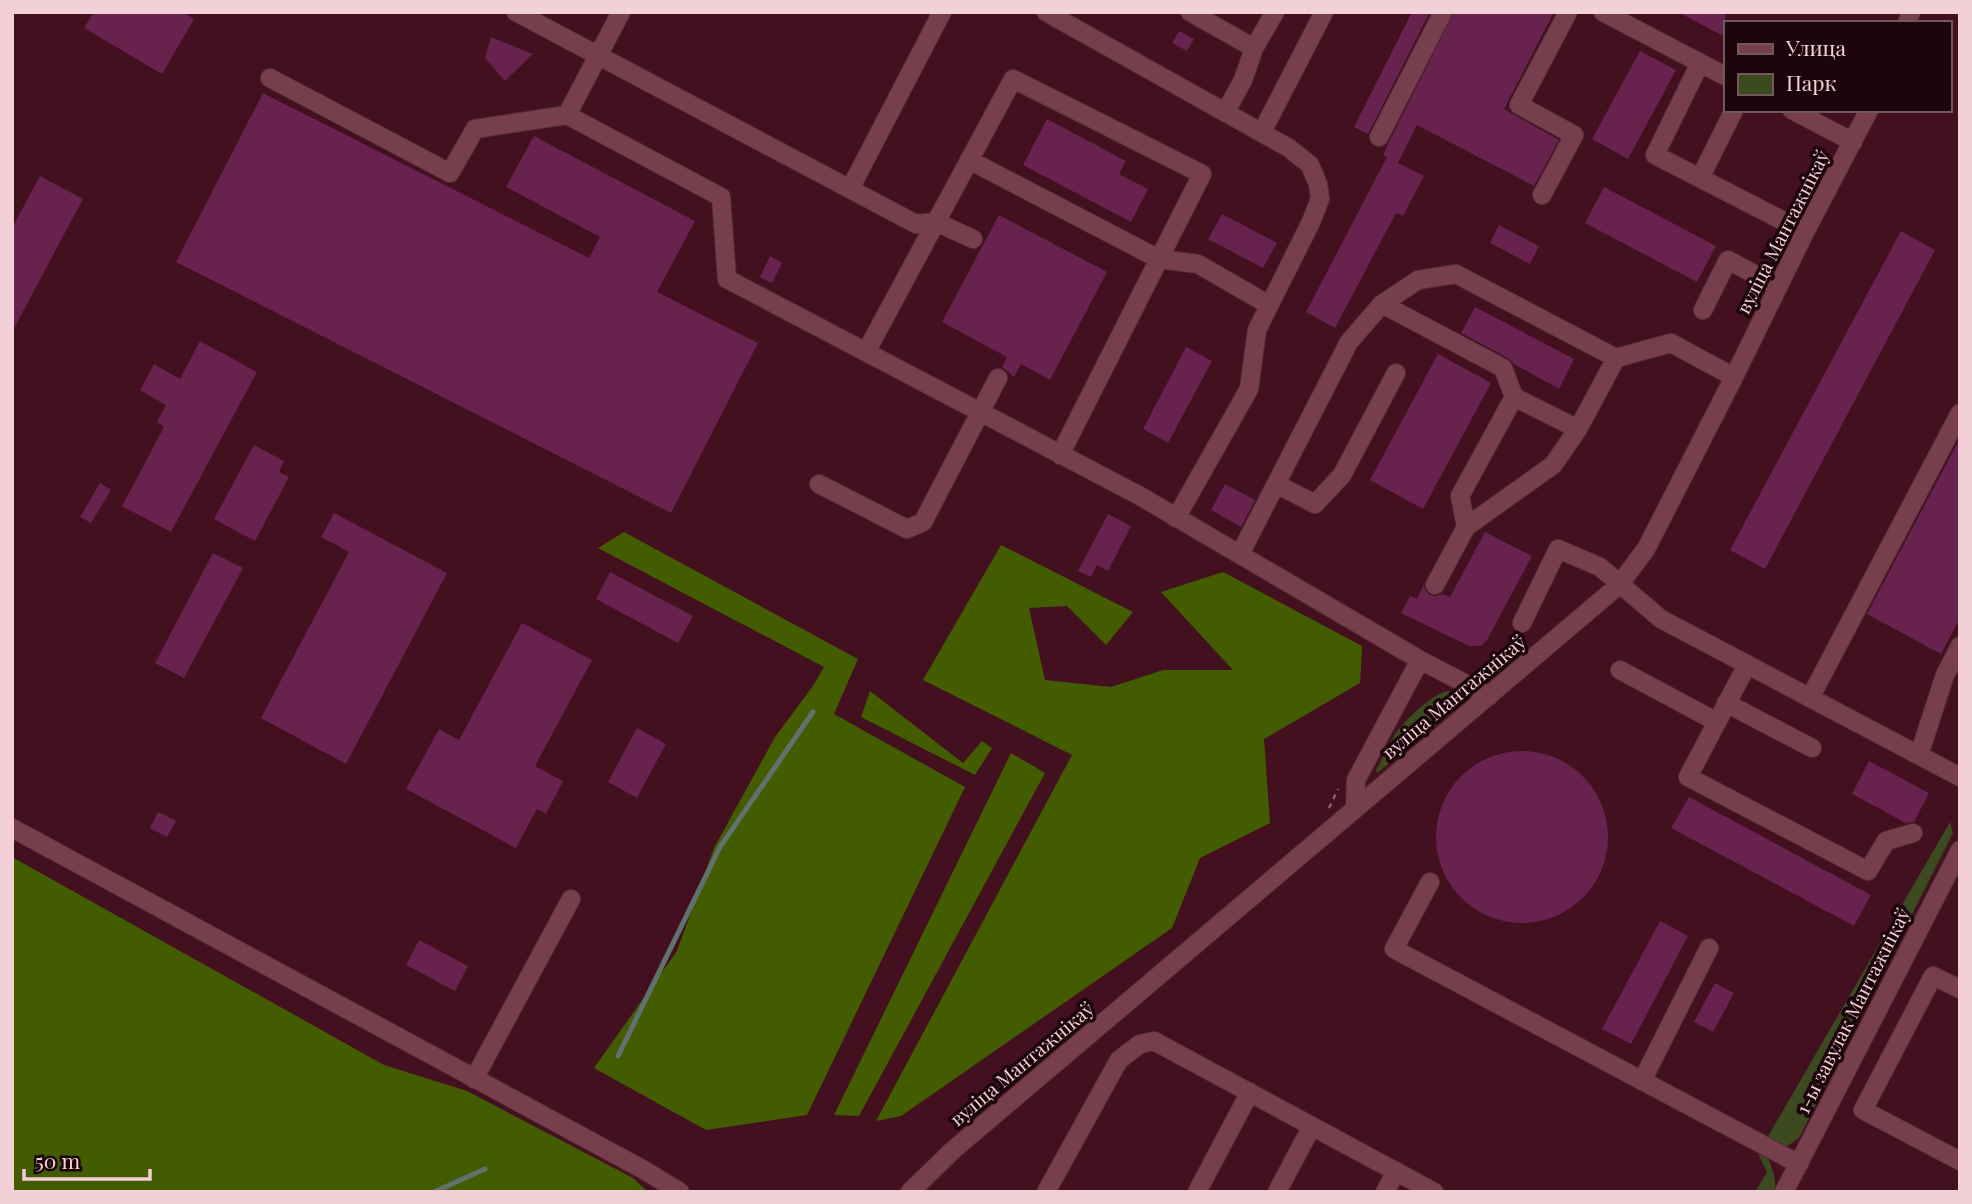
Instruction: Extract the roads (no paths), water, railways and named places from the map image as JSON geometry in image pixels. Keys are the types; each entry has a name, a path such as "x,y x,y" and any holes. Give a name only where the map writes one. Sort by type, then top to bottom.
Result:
{"street":[{"path":"516,12 916,224 936,222 973,239"},
{"path":"567,114 621,12"},
{"path":"850,189 942,12"},
{"path":"1046,12 1289,148 1310,165 1318,184 1320,199 1311,222 1257,330 1249,390 1176,518"},
{"path":"1190,12 1254,48"},
{"path":"1226,111 1243,80 1254,48 1275,12"},
{"path":"1262,132 1324,12"},
{"path":"1379,137 1443,12"},
{"path":"1542,195 1574,135 1519,105 1568,12"},
{"path":"1603,12 1724,75"},
{"path":"1700,63 1655,155 1805,232"},
{"path":"270,78 450,173 475,129 567,114 721,197 727,279 1060,454 1240,554 1420,660 1489,696"},
{"path":"866,352 1013,79 1202,174 1060,454"},
{"path":"1700,178 1733,112"},
{"path":"1796,112 1853,142"},
{"name":"вуліца Мантажнікаў","path":"910,1192 952,1151 1619,585 1646,549 1868,112"},
{"path":"969,160 1159,259 1198,264 1269,305"},
{"path":"1703,310 1728,260 1778,287"},
{"path":"1240,554 1349,342 1381,304 1418,280 1456,275 1616,358 1671,343 1734,377"},
{"path":"1381,304 1503,368 1514,397 1578,429"},
{"path":"1435,585 1466,527 1553,465 1578,429 1616,358"},
{"path":"1276,484 1315,504 1342,475 1396,373"},
{"path":"819,484 907,529 923,522 998,378"},
{"path":"1466,527 1460,496 1514,397"},
{"path":"1810,698 1960,413"},
{"path":"1522,623 1558,549 1600,567 1661,619 1960,777"},
{"path":"1919,755 1945,675 1960,646"},
{"path":"1354,808 1356,780 1420,660"},
{"path":"1747,665 1688,777 1868,871 1886,841 1913,833"},
{"path":"1620,670 1717,722"},
{"path":"1726,704 1812,748"},
{"path":"12,828 680,1192"},
{"name":"1-ы завулак Мантажнікаў","path":"1784,1192 1954,877 1960,850"},
{"path":"1430,882 1394,949 1798,1164"},
{"path":"474,1079 571,900"},
{"path":"1642,1081 1709,948"},
{"path":"1960,989 1933,976 1863,1110 1960,1161"},
{"path":"1046,1192 1119,1060 1140,1044 1154,1041 1434,1192"},
{"path":"1197,1192 1250,1092"},
{"path":"1277,1192 1312,1126"},
{"path":"1385,1192 1396,1171"}],"waterway":[{"path":"618,1056 720,847 813,712"},
{"path":"434,1192 485,1169"}]}
